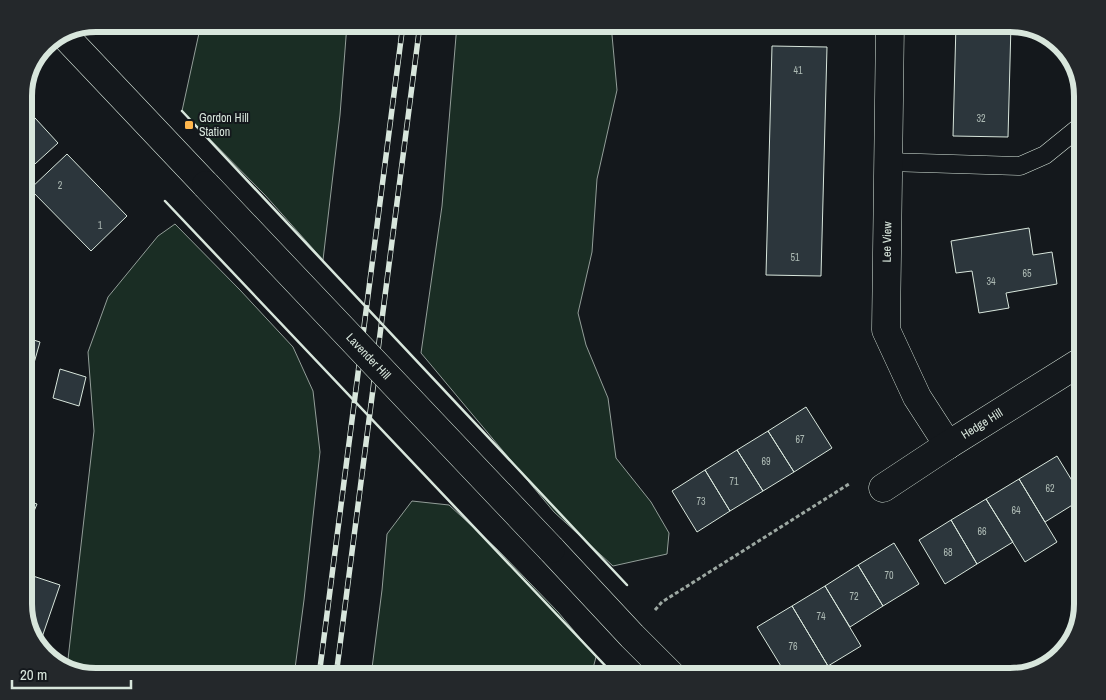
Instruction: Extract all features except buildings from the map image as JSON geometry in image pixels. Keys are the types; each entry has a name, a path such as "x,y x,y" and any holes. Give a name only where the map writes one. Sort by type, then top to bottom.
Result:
{"street":[{"name":"Lee View","path":"890,33 886,330 917,397 948,445"},
{"name":"Lavender Hill","path":"68,39 664,668"},
{"name":"Hedge Hill","path":"883,488 1074,366"}],"lane":[{"path":"888,162 1020,166 1045,155 1074,132"}],"path":[{"path":"632,636 662,602 866,473 878,491 883,488"}],"green space":[{"path":"199,33 346,33 340,115 323,260 265,195 182,111"},
{"path":"456,33 612,33 617,90 597,179 592,252 578,313 586,345 608,398 616,458 651,502 669,533 667,554 613,566 554,512 421,353 442,206"},
{"path":"175,224 293,347 313,391 320,452 295,668 96,668 68,661 94,431 88,352 108,297 158,236"},
{"path":"412,501 449,505 497,549 558,612 596,657 593,668 372,668 387,534"}],"railway":[{"path":"320,668 402,33"},
{"path":"337,668 419,33"}],"wall":[{"path":"182,111 627,585"},
{"path":"165,201 607,668"}],"place":[{"name":"Gordon Hill Station","path":"189,125"}]}
